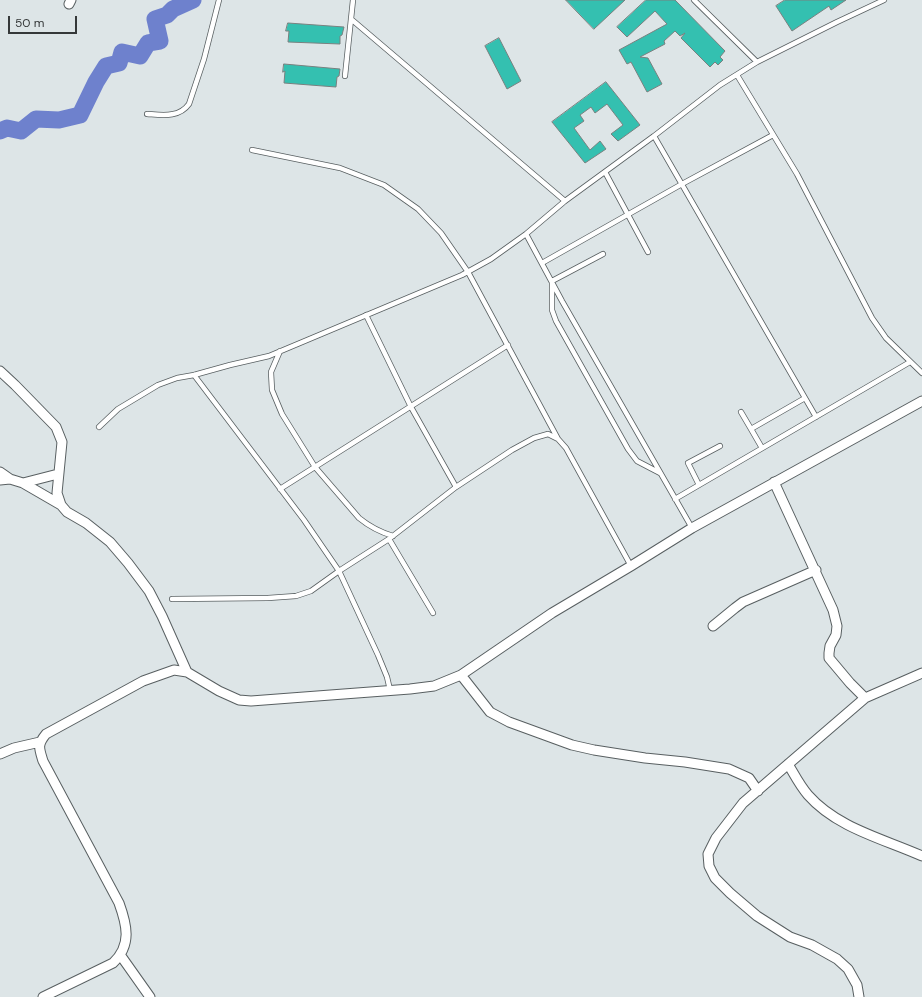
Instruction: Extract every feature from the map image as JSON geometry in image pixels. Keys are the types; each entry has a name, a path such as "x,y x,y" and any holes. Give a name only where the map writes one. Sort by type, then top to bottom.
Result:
{"street":[{"path":"0,371 56,427 62,442 57,493 61,505"},
{"path":"42,997 113,963 121,956 125,946 126,933 124,919 119,903 43,761 39,748 40,742 46,734 143,681 174,670 187,672 219,691 239,700 251,701 434,686 461,675 552,613 692,528 922,401"},
{"path":"0,472 10,479 24,483 61,505 67,512 86,523 110,542 149,591 187,672"},
{"path":"24,483 58,474"},
{"path":"0,480 10,479"},
{"path":"774,482 816,570 833,610 837,626 836,635 830,646 829,658 865,698"},
{"path":"713,626 744,602 816,570"},
{"path":"859,997 857,985 848,969 837,958 812,945 790,937 758,916 714,878 709,866 708,854 716,838 743,803 865,698 922,673"},
{"path":"461,675 490,712 509,722 572,745 645,758 685,762 729,769 749,778 758,791"},
{"path":"0,754 14,748 40,742"},
{"path":"788,764 808,795 826,813 851,827 922,856"},
{"path":"121,956 150,997"}],"lane":[{"path":"147,114 170,115 185,110 189,104 204,59 219,0"},
{"path":"345,76 353,0"},
{"path":"694,0 757,62"},
{"path":"99,427 118,409 158,385 177,378 269,356 468,272 491,259 526,234 565,201 654,136 720,85 757,62 836,22 884,0"},
{"path":"351,19 565,201"},
{"path":"736,75 797,174 872,318 886,338 922,373"},
{"path":"542,263 682,184 773,135"},
{"path":"654,136 816,417"},
{"path":"252,150 340,168 384,185 418,209 441,233 468,272 558,439 566,448 631,566"},
{"path":"605,172 648,252"},
{"path":"526,234 692,528"},
{"path":"552,281 603,254"},
{"path":"552,281 552,310 556,321 628,449 637,461 660,473"},
{"path":"366,315 411,407 456,487"},
{"path":"280,489 508,345"},
{"path":"280,351 272,372 272,390 282,414 315,467 350,507 367,524 391,537 433,613"},
{"path":"675,499 910,362"},
{"path":"194,375 280,489 339,571 378,655 387,677 390,690"},
{"path":"751,429 805,398"},
{"path":"741,412 762,448"},
{"path":"172,599 238,599 296,596 311,591 391,537 456,487 512,450 534,438 548,434 558,439"},
{"path":"699,485 688,463 720,446"}],"building":[{"path":"566,0 625,0 594,29"},
{"path":"646,0 675,0 725,51 720,57 723,60 718,65 715,62 710,67 681,38 685,33 680,36 675,31 664,41 665,44 640,57 648,58 662,84 647,92 631,62 627,64 619,50 667,24 655,11 627,37 617,27"},
{"path":"785,0 846,0 831,10 829,6 792,31 776,6"},
{"path":"288,23 344,27 342,35 340,36 340,44 288,42 289,31 286,31"},
{"path":"499,38 521,81 507,89 485,46"},
{"path":"284,64 340,69 336,87 284,83"},
{"path":"606,82 640,125 618,141 611,134 623,125 607,104 595,113 591,107 580,115 584,121 574,128 590,150 600,141 606,149 585,163 552,122"}],"waterway":[{"path":"0,131 7,128 21,131 36,119 59,120 80,115 96,82 106,66 119,63 122,52 140,56 148,43 160,41 155,19 167,15 173,9 193,0"}]}
